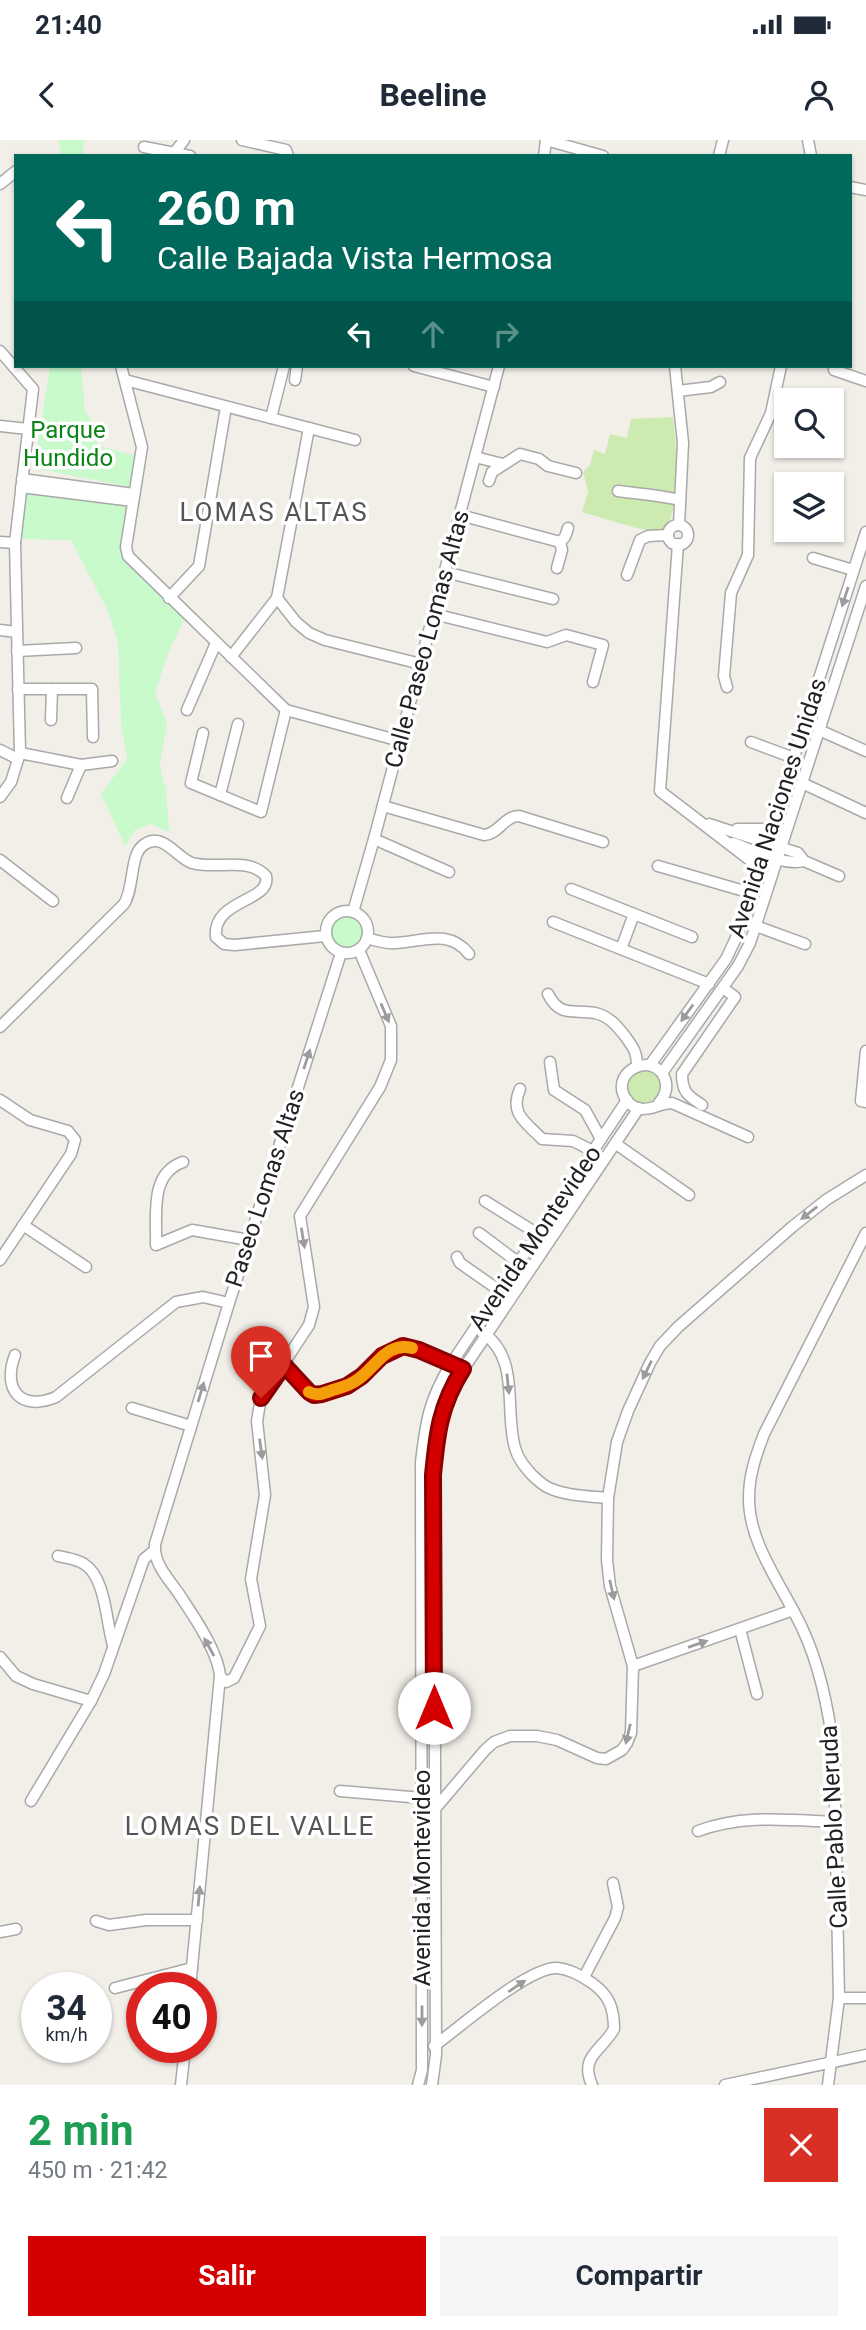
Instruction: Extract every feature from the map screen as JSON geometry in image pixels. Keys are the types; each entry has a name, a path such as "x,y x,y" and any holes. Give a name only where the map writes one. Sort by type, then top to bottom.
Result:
{"street":[{"path":"175,152 184,140"},
{"path":"242,140 286,150 287,154"},
{"path":"546,140 596,154"},
{"path":"144,145 182,154"},
{"path":"0,184 14,173"},
{"path":"0,351 14,367"},
{"path":"0,797 11,782 19,756 15,543 33,389 15,368"},
{"path":"122,368 142,447 126,547 128,556 286,710 400,741"},
{"path":"271,418 284,368"},
{"path":"295,380 297,368"},
{"path":"422,368 494,387"},
{"name":"Calle Paseo Lomas Altas","path":"353,912 499,368"},
{"path":"675,368 683,443 678,525"},
{"path":"727,687 724,676 731,593 748,555 750,458 771,413 781,368"},
{"path":"834,370 866,381"},
{"path":"125,380 355,440"},
{"path":"678,391 711,387 720,382"},
{"path":"169,598 200,566 226,407"},
{"path":"0,426 28,429"},
{"path":"231,657 277,598 309,428"},
{"path":"489,481 492,472 520,454 539,459 548,466 576,473"},
{"path":"475,457 503,464"},
{"path":"22,483 134,498"},
{"path":"618,491 680,499"},
{"path":"460,515 560,542"},
{"path":"678,525 685,528 687,537 678,544 671,541 668,535 670,529 678,525"},
{"path":"560,542 568,528"},
{"name":"Avenida Naciones Unidas","path":"650,1065 731,950 866,532"},
{"path":"627,575 640,540 648,536 668,535"},
{"path":"0,542 15,543"},
{"path":"557,568 562,550 560,542"},
{"path":"678,544 660,791 759,867"},
{"path":"813,558 853,570"},
{"path":"445,572 552,600"},
{"name":"Avenida Naciones Unidas","path":"662,1073 745,955 866,586"},
{"path":"277,598 309,634 421,664"},
{"path":"434,614 547,642 566,635 603,645 593,682"},
{"path":"854,623 866,629"},
{"path":"0,630 16,632"},
{"path":"187,710 216,643"},
{"path":"17,651 76,648"},
{"path":"18,689 92,689 93,737"},
{"path":"51,720 52,689"},
{"path":"203,733 191,783 261,813 286,710"},
{"path":"220,795 238,724"},
{"path":"819,730 866,751"},
{"path":"751,742 794,758"},
{"path":"0,750 19,756 82,765 112,761"},
{"path":"66,798 82,765"},
{"path":"802,783 866,813"},
{"path":"383,806 484,835 492,835 513,816 603,842"},
{"path":"701,822 798,853 804,861 839,876"},
{"path":"726,829 771,829"},
{"path":"374,839 449,872"},
{"path":"0,1027 124,904 131,891 136,855 146,843 157,841 165,844 194,863 253,867 266,876 267,885 264,890 236,903 217,925 216,937 224,944 325,936"},
{"path":"725,841 777,859 795,863 804,861"},
{"path":"0,860 53,901"},
{"path":"658,866 751,893"},
{"path":"570,889 692,937"},
{"path":"339,912 353,912 364,919 367,939 359,950 341,953 330,947 325,928 339,912"},
{"path":"621,949 634,914"},
{"path":"553,922 709,984"},
{"path":"756,926 805,944"},
{"path":"367,939 396,943 444,938 456,941 468,954"},
{"path":"220,1676 226,1682 234,1678 260,1631 251,1579 265,1495 258,1408 261,1398 313,1316 301,1212 380,1087 391,1060 391,1027 359,950"},
{"name":"Paseo Lomas Altas","path":"31,1801 91,1701 144,1559 155,1550 229,1303 341,953"},
{"path":"702,1105 687,1096 682,1086 682,1074 735,996 723,988"},
{"path":"548,995 553,1006 560,1010 596,1013 616,1025 637,1052 637,1066"},
{"path":"866,1051 861,1101 866,1102"},
{"path":"551,1062 554,1090 585,1110 601,1139"},
{"path":"659,1103 666,1092 662,1073 650,1065 631,1069 622,1087 626,1100 639,1108 672,1103 748,1137"},
{"path":"666,1092 682,1086"},
{"path":"520,1089 514,1101 517,1111 542,1139 573,1141 593,1151"},
{"path":"0,1100 30,1120 68,1131 75,1140 71,1154 0,1260"},
{"name":"Avenida Montevideo","path":"418,2085 422,2070 420,1585 421,1462 425,1425 438,1386 626,1100"},
{"name":"Avenida Montevideo","path":"432,2085 436,2066 434,1463 442,1410 463,1369 639,1108"},
{"path":"616,1144 689,1195"},
{"path":"183,1162 168,1169 159,1184 156,1245 192,1230 249,1240"},
{"path":"422,1811 435,1810 485,1750 494,1742 510,1736 548,1738 597,1758 607,1759 622,1750 631,1733 633,1666 610,1586 607,1560 608,1498 621,1427 660,1346 702,1304 792,1227 826,1200 866,1175"},
{"path":"485,1201 538,1234"},
{"path":"23,1225 86,1267"},
{"path":"479,1233 519,1263"},
{"name":"Calle Pablo Neruda","path":"828,2085 839,1998 834,1754 823,1683 813,1653 761,1547 751,1519 749,1499 752,1471 764,1434 866,1233"},
{"path":"457,1257 460,1264 500,1291"},
{"path":"15,1355 9,1377 17,1394 25,1401 46,1401 56,1397 176,1302 203,1297 229,1303"},
{"path":"476,1328 496,1345 504,1362 513,1440 524,1465 540,1483 549,1488 608,1498"},
{"path":"284,1365 302,1387 314,1395 355,1381 382,1356 403,1346 463,1369"},
{"path":"132,1408 191,1426"},
{"path":"421,1462 434,1463"},
{"path":"155,1550 158,1563 215,1657 220,1676 192,1972"},
{"path":"58,1556 84,1564 95,1575 103,1597 113,1646"},
{"path":"420,1585 433,1586"},
{"path":"633,1666 793,1610"},
{"path":"740,1629 757,1694"},
{"path":"0,1657 16,1676 33,1684 91,1701"},
{"path":"340,1791 422,1798"},
{"path":"698,1831 738,1819 836,1822"},
{"path":"584,1977 615,1918 618,1907 612,1883"},
{"path":"96,1921 109,1925 146,1920 197,1920"},
{"path":"0,1932 16,1929"},
{"path":"422,1936 435,1935"},
{"path":"115,1988 192,1968"},
{"path":"422,2055 519,1983 542,1970 556,1968 584,1977 604,1992 612,2004 614,2029 588,2063 592,2085"},
{"path":"839,1998 866,1998"},
{"path":"725,2085 866,2055"},
{"path":"181,2085 183,2063"}],"green space":[{"path":"58,140 84,140 83,154 62,154"},
{"name":"Parque Hundido","path":"50,368 81,368 85,411 96,429 98,446 134,455 131,487 34,468"},
{"path":"673,417 676,491 665,533 636,528 582,512 588,492 583,472 590,465 594,450 605,454 610,434 627,438 631,419"},
{"path":"26,492 129,505 120,555 185,618 168,653 155,694 167,723 160,766 166,790 169,832 150,824 135,830 125,846 101,794 127,759 121,722 118,643 108,611 71,540 20,539"},
{"path":"346,917 357,922 362,933 357,944 346,949 335,944 330,933 335,922"},
{"path":"641,1066 657,1071 665,1086 657,1102 639,1107 625,1094 627,1075"}],"slow traffic":[{"path":"309,1392 314,1395 322,1394 347,1386 388,1352 403,1346 412,1348"}],"district":[{"name":"LOMAS ALTAS","path":"274,512"},
{"name":"LOMAS DEL VALLE","path":"250,1826"}],"route":[{"path":"261,1398 284,1365 302,1387 314,1395 322,1394 347,1386 362,1376 377,1359 403,1346 463,1369 445,1401 439,1420 433,1475 434,1708"}]}
